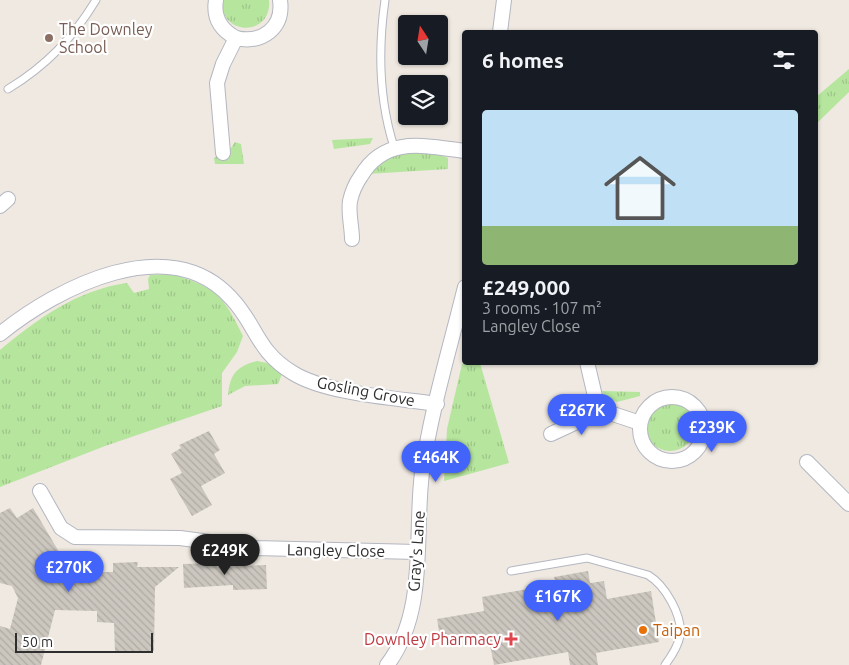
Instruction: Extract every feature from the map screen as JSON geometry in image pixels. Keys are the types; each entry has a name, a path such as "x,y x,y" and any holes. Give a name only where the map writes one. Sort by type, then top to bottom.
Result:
{"street":[{"path":"216,0 216,15 220,24 236,38 256,40 272,30 280,16 280,0"},
{"path":"500,30 504,0"},
{"path":"223,152 218,83 223,64 236,38"},
{"path":"352,239 350,202 355,185 366,167 380,154 394,147 432,146 462,151"},
{"name":"Gosling Grove","path":"0,334 44,302 89,281 142,267 181,268 205,276 233,299 264,349 276,361 295,374 322,385 437,404"},
{"name":"Gray's Lane","path":"387,665 395,654 409,619 414,590 422,473 462,300"},
{"path":"588,365 598,409"},
{"path":"669,397 681,398 691,403 700,413 704,424 702,440 699,447 684,458 669,462 658,459 645,448 641,439 640,423 649,406 659,399 669,397"},
{"path":"598,409 640,423"},
{"path":"551,434 581,420 598,409"},
{"path":"807,462 849,504"},
{"name":"Langley Close","path":"40,491 61,528 75,537 180,538 255,548 417,552"}],"lane":[{"path":"8,89 33,74 79,29 96,0"},
{"path":"385,0 381,28 382,88 385,115 394,147"},
{"path":"511,571 587,558 656,580 669,600 680,628 676,645 665,665"}],"green space":[{"path":"221,0 269,0 268,12 256,26 247,28 238,26 229,21 224,13"},
{"path":"849,69 849,92 818,122 818,95"},
{"path":"373,138 370,144 334,149 332,140"},
{"path":"235,142 241,144 244,164 215,164 214,158 231,148"},
{"path":"409,152 438,154 448,158 448,169 367,174 386,159 397,154"},
{"path":"171,274 198,283 216,294 230,311 243,336 237,352 222,373 222,406 105,446 0,487 0,350 28,327 75,299 91,292 127,283 134,293 149,289 148,279 150,275"},
{"path":"257,361 267,363 282,374 278,384 245,386 228,395 233,376 236,372 244,365"},
{"path":"462,364 481,365 509,463 444,481 447,429"},
{"path":"602,391 640,392 640,396 617,402 605,396"},
{"path":"665,401 675,401 688,408 695,421 695,431 688,444 675,451 665,451 656,447 649,440 645,431 645,421 649,412 656,405"}],"building":[{"path":"209,431 220,450 214,454 225,473 201,486 212,505 192,516 170,479 182,473 171,454 181,448 179,445"},
{"path":"10,508 17,518 33,508 71,572 113,572 113,563 138,562 137,567 179,567 155,587 154,651 115,652 114,623 97,622 97,611 55,610 41,665 0,665 0,626 10,629 18,598 12,586 0,583 0,513"},
{"path":"217,563 217,567 266,565 267,589 233,590 233,585 184,588 183,564"},
{"path":"588,571 590,583 604,581 607,599 651,591 659,642 596,653 598,665 570,665 568,652 494,665 488,635 441,643 437,619 484,611 482,597 556,584 554,577"}],"place":[{"name":"The Downley School","path":"49,38"},
{"name":"Taipan","path":"643,630"},
{"name":"Downley Pharmacy","path":"511,639"}]}
